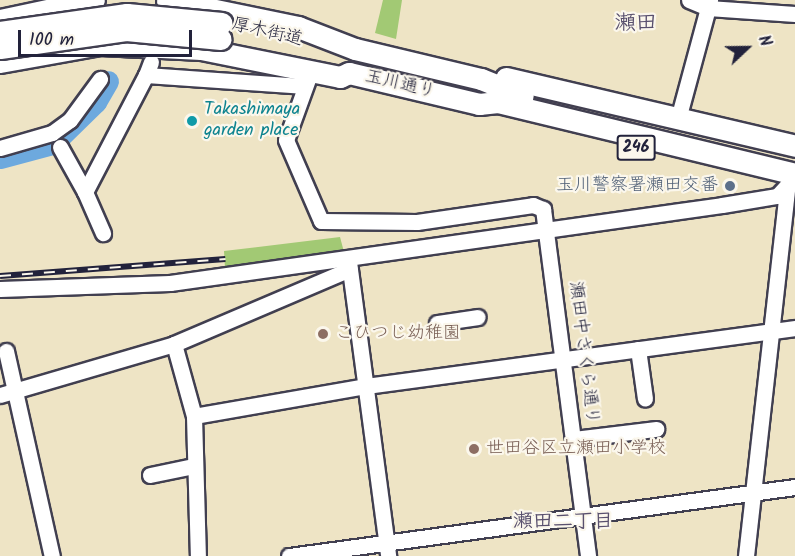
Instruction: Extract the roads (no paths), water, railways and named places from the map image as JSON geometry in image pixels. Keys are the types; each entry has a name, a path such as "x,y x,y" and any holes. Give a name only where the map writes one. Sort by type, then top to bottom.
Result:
{"highway":[{"path":"0,20 94,0"},
{"name":"玉川通り","path":"167,0 298,27 355,49 481,79 501,90 795,160"},
{"name":"厚木街道","path":"0,32 127,14 342,51 355,49"},
{"name":"厚木街道","path":"0,48 126,30 222,31 349,73"},
{"name":"玉川通り","path":"0,62 126,43 201,49 306,78 349,73 479,104 495,114 793,181"},
{"name":"246","path":"481,79 502,78 795,146"}],"street":[{"path":"689,0 795,14"},
{"path":"678,119 709,4"},
{"path":"85,192 149,69 306,78 286,140 321,221 417,222 419,245"},
{"path":"0,148 52,133 75,114 100,79"},
{"path":"60,147 85,192 103,233"},
{"path":"0,289 151,285 349,263 419,245 777,196 793,181"},
{"path":"746,556 772,331 793,181"},
{"name":"瀬田中さくら通り","path":"417,222 533,205 543,209 588,556"},
{"path":"0,395 174,344 349,263"},
{"path":"349,263 387,549"},
{"path":"437,323 478,317"},
{"path":"194,416 366,386 795,328"},
{"path":"174,344 194,416 198,556"},
{"path":"638,349 645,399"},
{"path":"6,351 17,389 52,556"},
{"path":"574,439 656,429"},
{"path":"150,475 194,466"},
{"path":"289,556 387,549 583,516 795,487"}],"waterway":[{"path":"0,158 53,144 96,102 108,81"}],"railway":[{"path":"0,276 225,259"}],"place":[{"name":"Takashimaya garden place","path":"192,121"},
{"name":"玉川警察署瀬田交番","path":"730,186"},
{"name":"こひつじ幼稚園","path":"323,334"},
{"name":"世田谷区立瀬田小学校","path":"474,449"}],"district":[{"name":"瀬田","path":"636,24"},
{"name":"瀬田二丁目","path":"563,522"}]}
